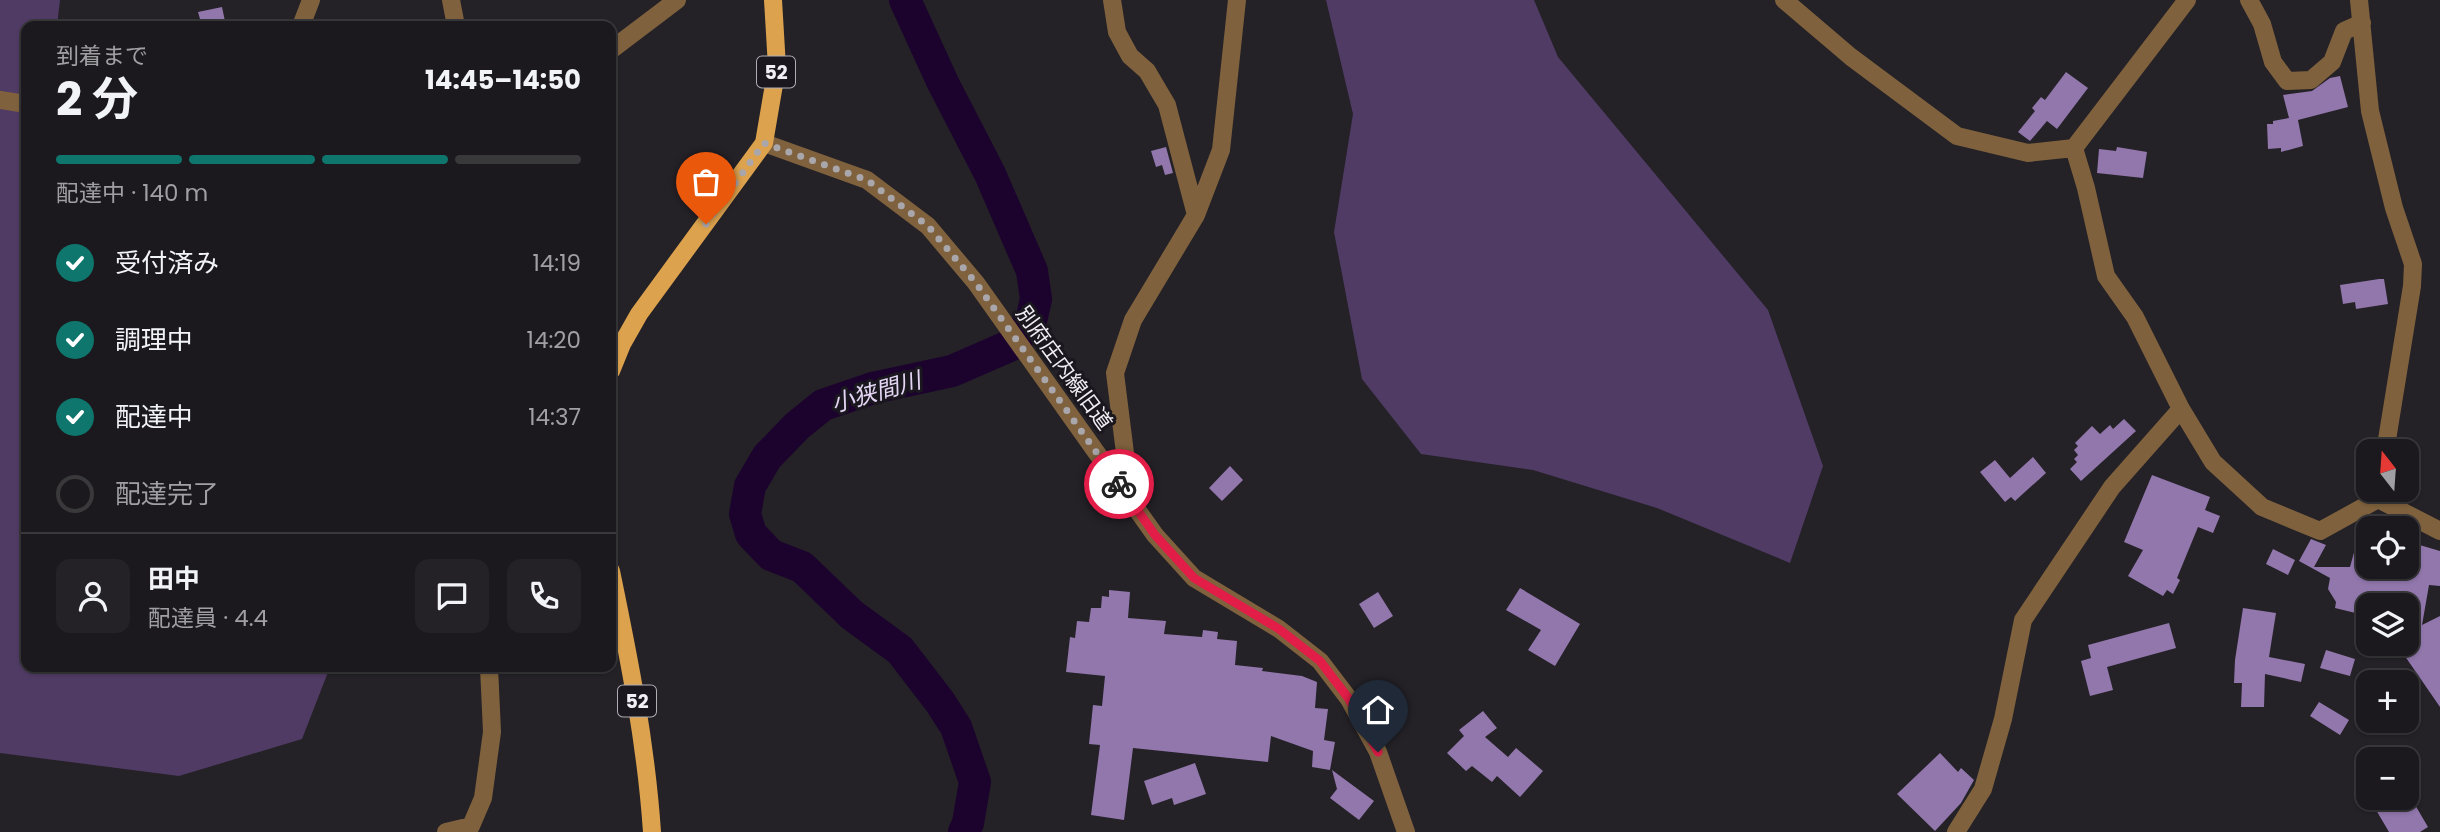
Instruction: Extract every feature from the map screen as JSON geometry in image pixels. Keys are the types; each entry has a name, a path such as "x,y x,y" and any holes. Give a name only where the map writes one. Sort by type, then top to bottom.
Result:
{"main road":[{"name":"52","path":"616,359 639,314 764,143 777,67 773,0"},
{"name":"52","path":"616,596 640,715 647,761 652,832"}],"street":[{"path":"451,0 455,21"},
{"path":"616,46 677,0"},
{"path":"1112,0 1117,32 1130,56 1147,71 1167,105 1196,215"},
{"path":"1132,500 1115,373 1133,320 1196,215 1221,150 1237,0"},
{"path":"1784,0 1851,57 1957,136 2028,153 2074,148 2187,0"},
{"path":"2249,0 2262,24 2273,62 2287,81 2311,80 2332,62 2344,31 2362,23"},
{"path":"2359,0 2370,111 2394,208 2413,264 2412,286 2387,439"},
{"path":"0,100 21,103"},
{"name":"別府庄内線旧道","path":"764,143 867,180 928,226 976,283 1155,535 1194,578 1279,629 1320,661 1349,699 1378,752 1406,832"},
{"path":"2074,148 2106,276 2135,317 2181,409 2213,462 2262,507 2320,531 2365,502"},
{"path":"1956,832 1983,789 2003,719 2023,620 2112,487 2181,409"},
{"path":"2391,502 2440,531"},
{"path":"446,832 471,826 483,798 492,732 489,672"}],"shaded area":[{"path":"0,0 60,0 58,21 21,21 21,672 328,672 302,739 179,776 0,753"},
{"path":"1326,0 1534,0 1558,57 1768,310 1823,466 1790,563 1657,508 1533,470 1421,454 1362,379 1334,232 1353,114"}],"building":[{"path":"222,7 225,21 201,21 198,12"},
{"path":"2066,72 2088,88 2057,129 2047,121 2030,141 2018,132 2035,111 2032,108 2041,97 2045,100"},
{"path":"2340,76 2348,107 2298,120 2303,146 2281,152 2281,148 2268,149 2267,124 2289,118 2283,95 2312,91 2330,78"},
{"path":"1166,147 1173,173 1165,175 1162,165 1156,167 1151,151"},
{"path":"2117,147 2147,152 2143,178 2097,173 2099,149 2116,151"},
{"path":"2384,279 2388,304 2356,309 2355,302 2343,304 2340,285"},
{"path":"2124,419 2136,431 2081,481 2070,469 2077,462 2074,459 2078,455 2074,450 2078,446 2075,443 2092,426 2100,434 2110,425 2113,429"},
{"path":"2033,457 2046,473 2015,501 2011,497 2005,502 1980,472 1995,460 2010,478"},
{"path":"1230,466 1243,480 1222,501 1209,488"},
{"path":"2152,475 2210,497 2205,510 2220,516 2213,533 2198,527 2173,594 2167,590 2163,596 2128,576 2143,550 2124,542"},
{"path":"2311,539 2326,545 2314,567 2350,567 2356,545 2356,579 2419,579 2419,545 2440,551 2440,586 2429,585 2422,625 2440,616 2440,707 2419,677 2419,670 2414,670 2405,656 2419,656 2419,593 2356,593 2356,613 2335,608 2336,602 2328,589 2330,578 2299,561"},
{"path":"2273,549 2295,560 2288,575 2266,564"},
{"path":"1520,588 1580,624 1555,666 1528,650 1541,630 1506,610"},
{"path":"1109,590 1130,592 1128,618 1166,621 1164,634 1202,637 1203,630 1218,632 1217,639 1237,641 1235,665 1302,676 1317,682 1315,708 1328,709 1324,740 1335,742 1330,770 1312,767 1313,751 1271,736 1268,762 1133,748 1124,820 1091,815 1100,745 1089,744 1093,705 1102,706 1105,676 1066,672 1070,637 1075,638 1077,621 1089,622 1091,608 1101,608 1102,596 1109,597"},
{"path":"1378,592 1393,616 1374,628 1359,604"},
{"path":"2243,608 2276,613 2269,657 2305,664 2301,682 2265,674 2264,707 2241,707 2242,683 2234,683"},
{"path":"2169,623 2176,648 2107,667 2113,690 2090,696 2081,661 2091,658 2088,645"},
{"path":"2326,650 2355,659 2350,676 2320,668"},
{"path":"2319,702 2349,720 2340,735 2310,716"},
{"path":"1483,711 1497,728 1485,737 1508,757 1516,748 1543,771 1520,797 1497,776 1492,782 1472,766 1466,771 1447,753 1464,736 1459,730"},
{"path":"1940,753 1958,772 1961,768 1974,780 1961,803 1935,831 1897,794"},
{"path":"1195,763 1206,794 1174,805 1172,798 1152,805 1144,781"},
{"path":"1332,770 1374,801 1359,820 1330,798 1337,789"},
{"path":"2376,810 2418,810 2428,827 2420,832 2389,832"}],"waterway":[{"name":"小狭間川","path":"905,0 943,83 990,174 1032,271 1036,299 1032,317 1014,344 952,371 873,388 823,405 797,426 767,457 750,486 745,514 751,534 771,555 802,567 852,615 900,650 940,702 956,727 975,782 964,832"}],"way so far":[{"path":"706,224 764,143 867,180 928,226 976,283 1119,484"}],"route":[{"path":"1119,484 1155,535 1194,578 1279,629 1320,661 1349,699 1378,752"}]}
